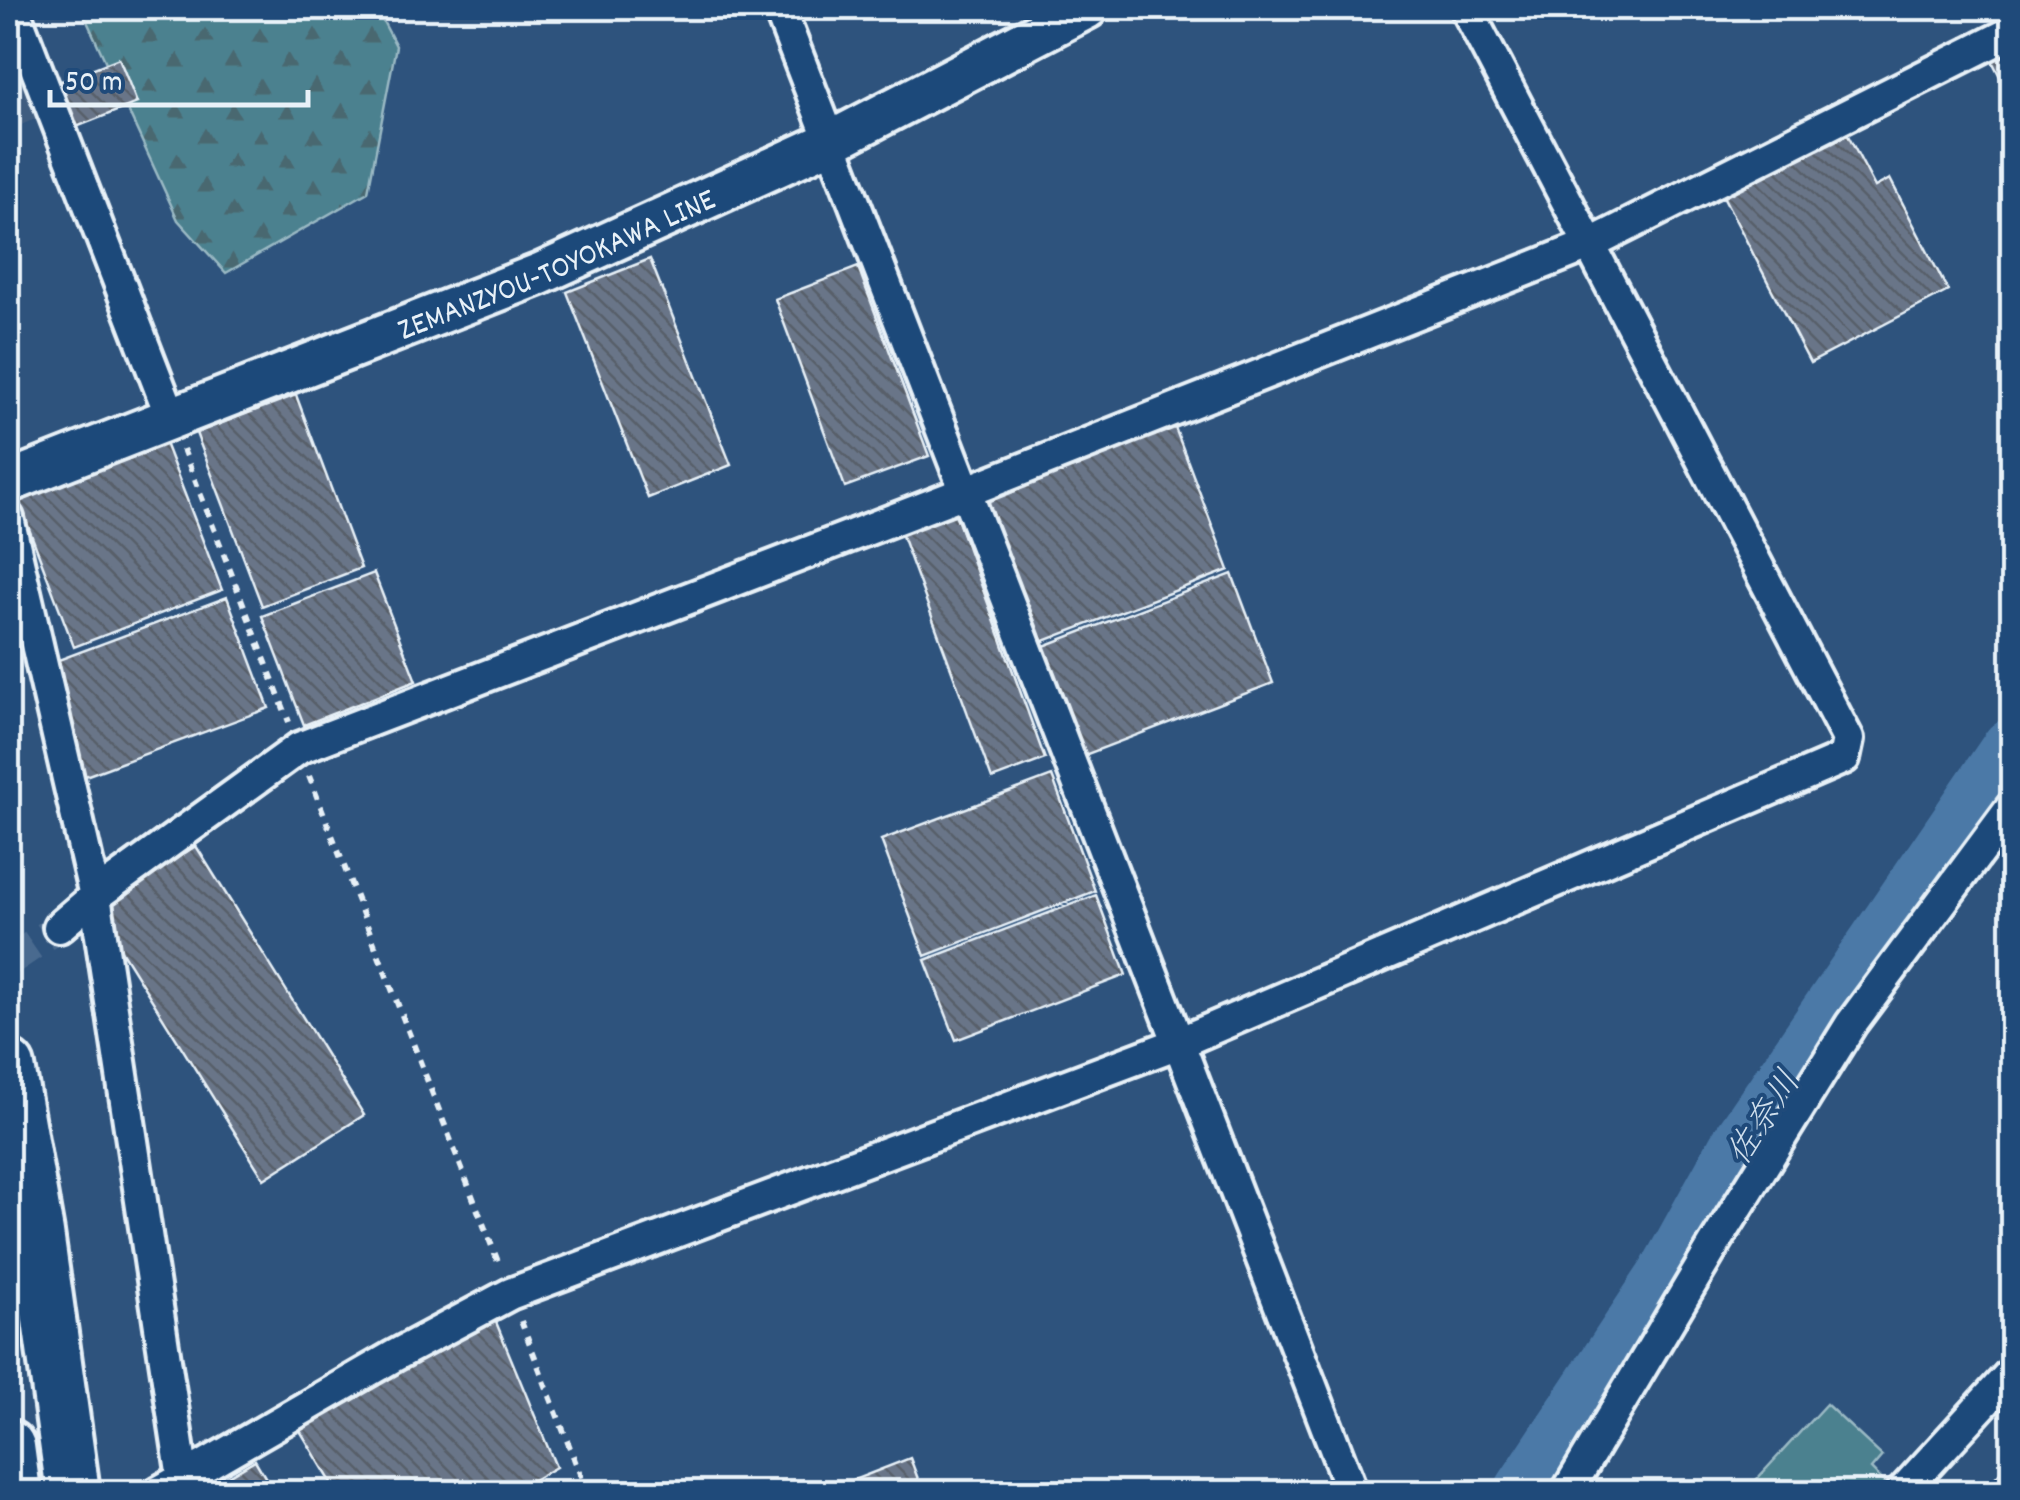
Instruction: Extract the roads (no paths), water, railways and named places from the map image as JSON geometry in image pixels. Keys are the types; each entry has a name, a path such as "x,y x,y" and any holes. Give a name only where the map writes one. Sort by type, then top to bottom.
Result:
{"highway":[{"path":"8,1067 37,1233 73,1492"},
{"path":"8,1447 14,1492"}],"main road":[{"name":"ZEMANZYOU-TOYOKAWA LINE","path":"8,482 540,274 830,142 1088,8"}],"street":[{"path":"13,8 172,419"},
{"path":"779,8 1352,1492"},
{"path":"8,518 95,896 175,1489 394,1356 510,1294 1176,1044 1844,758 1848,739 1466,8"},
{"path":"59,926 298,748 966,492 1589,244 2012,32"},
{"path":"1567,1492 1851,1024 2009,820"},
{"path":"1908,1490 2012,1372"}],"waterway":[{"name":"佐奈川","path":"1525,1492 1668,1277 1738,1150 2012,749"}],"tunnel":[{"path":"8,962 59,927"}]}
